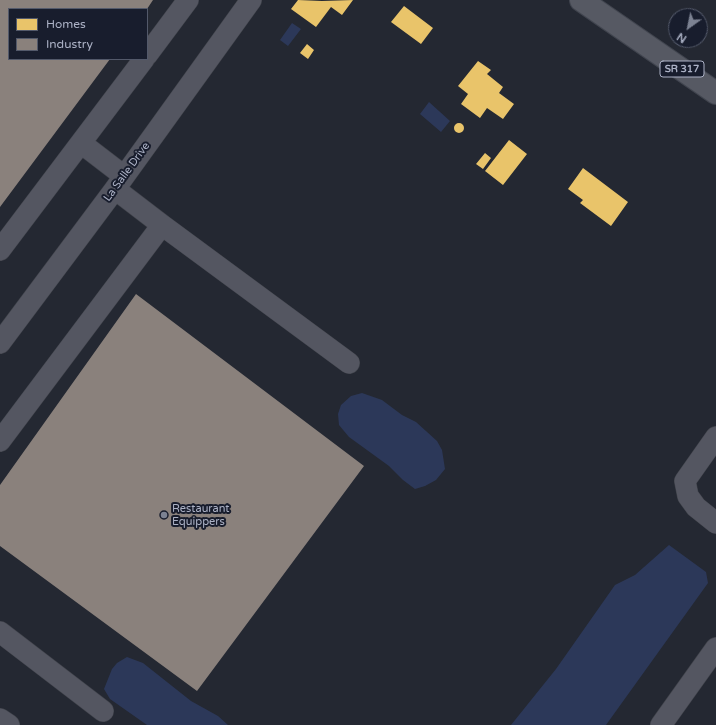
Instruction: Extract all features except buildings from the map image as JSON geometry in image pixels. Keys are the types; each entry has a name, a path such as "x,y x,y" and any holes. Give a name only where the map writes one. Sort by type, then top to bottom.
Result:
{"main road":[{"name":"SR 317","path":"581,0 716,93"}],"street":[{"path":"148,54 188,0"},
{"name":"La Salle Drive","path":"0,343 120,182 251,0"},
{"path":"0,250 143,60"},
{"path":"81,143 162,225 349,363"},
{"path":"0,441 162,225"},
{"path":"716,437 685,480 688,496 696,507 716,522"},
{"path":"0,632 103,711"},
{"path":"661,725 716,648"},
{"path":"0,719 9,725"}],"water":[{"path":"292,23 301,29 288,46 280,40"},
{"path":"429,102 450,121 441,132 420,114"},
{"path":"362,393 382,400 402,415 416,422 437,441 442,450 445,469 436,480 415,489 403,480 389,466 349,437 339,425 338,414 341,405 351,396"},
{"path":"669,545 706,572 708,583 606,725 511,725 556,669 615,585 635,575"},
{"path":"127,657 143,663 191,701 218,716 228,725 147,725 110,699 104,689 112,669 117,663"}],"place":[{"name":"Restaurant Equippers","path":"164,515"}]}
